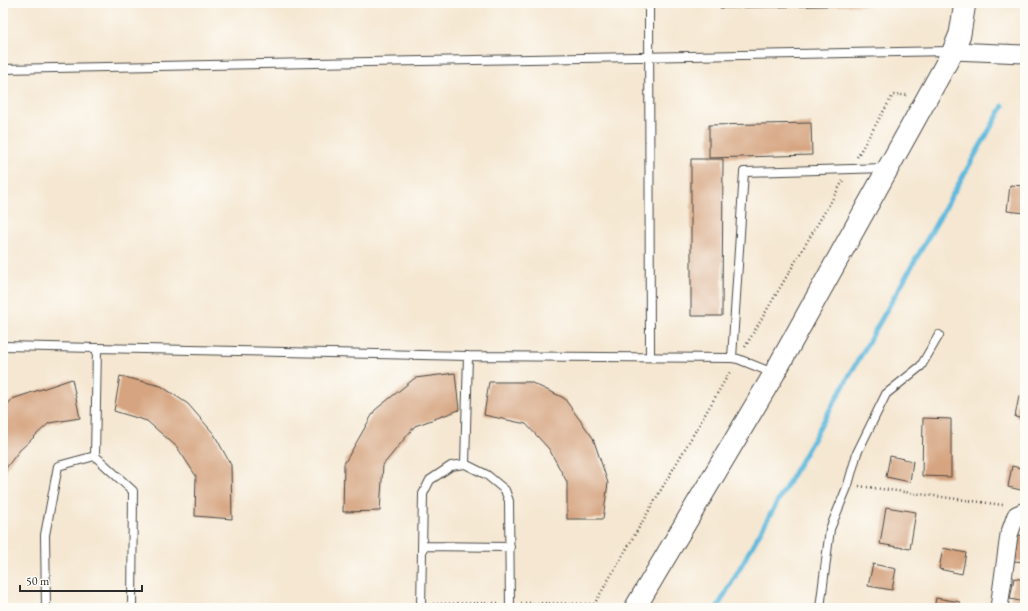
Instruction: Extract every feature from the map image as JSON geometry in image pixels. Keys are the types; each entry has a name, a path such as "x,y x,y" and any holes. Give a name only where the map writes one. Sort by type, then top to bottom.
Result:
{"street":[{"path":"635,608 774,374 953,51 960,34 965,3"},
{"path":"953,51 1025,54"},
{"path":"999,608 1009,535 1020,513"}],"lane":[{"path":"649,3 650,357"},
{"path":"3,69 648,58 953,51"},
{"path":"735,358 744,172 888,168"},
{"path":"820,608 830,529 848,485 857,453 886,394 921,366 939,335"},
{"path":"3,346 468,356 735,358 774,374"},
{"path":"96,348 95,456 134,491 132,608"},
{"path":"465,464 468,356"},
{"path":"46,608 45,535 58,466 95,456"},
{"path":"421,608 423,494 430,480 451,466 465,464 487,474 505,490 509,500 510,608"},
{"path":"422,546 510,547"}],"path":[{"path":"592,608 735,358 850,169 893,95 929,95"},
{"path":"848,485 1001,504 1020,513"}],"building":[{"path":"720,3 870,3 871,5 720,8"},
{"path":"811,123 812,155 709,158 709,125"},
{"path":"691,159 723,159 722,316 691,316"},
{"path":"1010,185 1025,186 1025,213 1007,211"},
{"path":"455,373 459,410 415,426 383,465 380,511 343,512 344,464 375,410 415,378"},
{"path":"120,376 161,386 188,404 214,434 231,465 232,519 195,516 196,476 177,447 147,421 114,411"},
{"path":"72,379 80,418 49,423 19,451 6,468 3,494 3,411 12,399"},
{"path":"489,382 530,382 564,398 593,438 608,483 603,519 567,519 567,482 549,449 526,424 484,415"},
{"path":"1019,396 1025,397 1025,419 1015,417"},
{"path":"923,418 951,419 951,477 922,476"},
{"path":"890,456 913,461 910,482 886,477"},
{"path":"1012,466 1025,469 1025,491 1008,487"},
{"path":"886,507 916,512 910,549 880,544"},
{"path":"1018,535 1025,536 1025,562 1014,561"},
{"path":"943,548 966,553 962,574 939,569"},
{"path":"873,564 896,569 892,590 868,586"},
{"path":"1014,578 1025,580 1025,602 1010,599"},
{"path":"936,598 960,602 959,608 934,608"}],"waterway":[{"path":"717,608 1003,106"}]}
